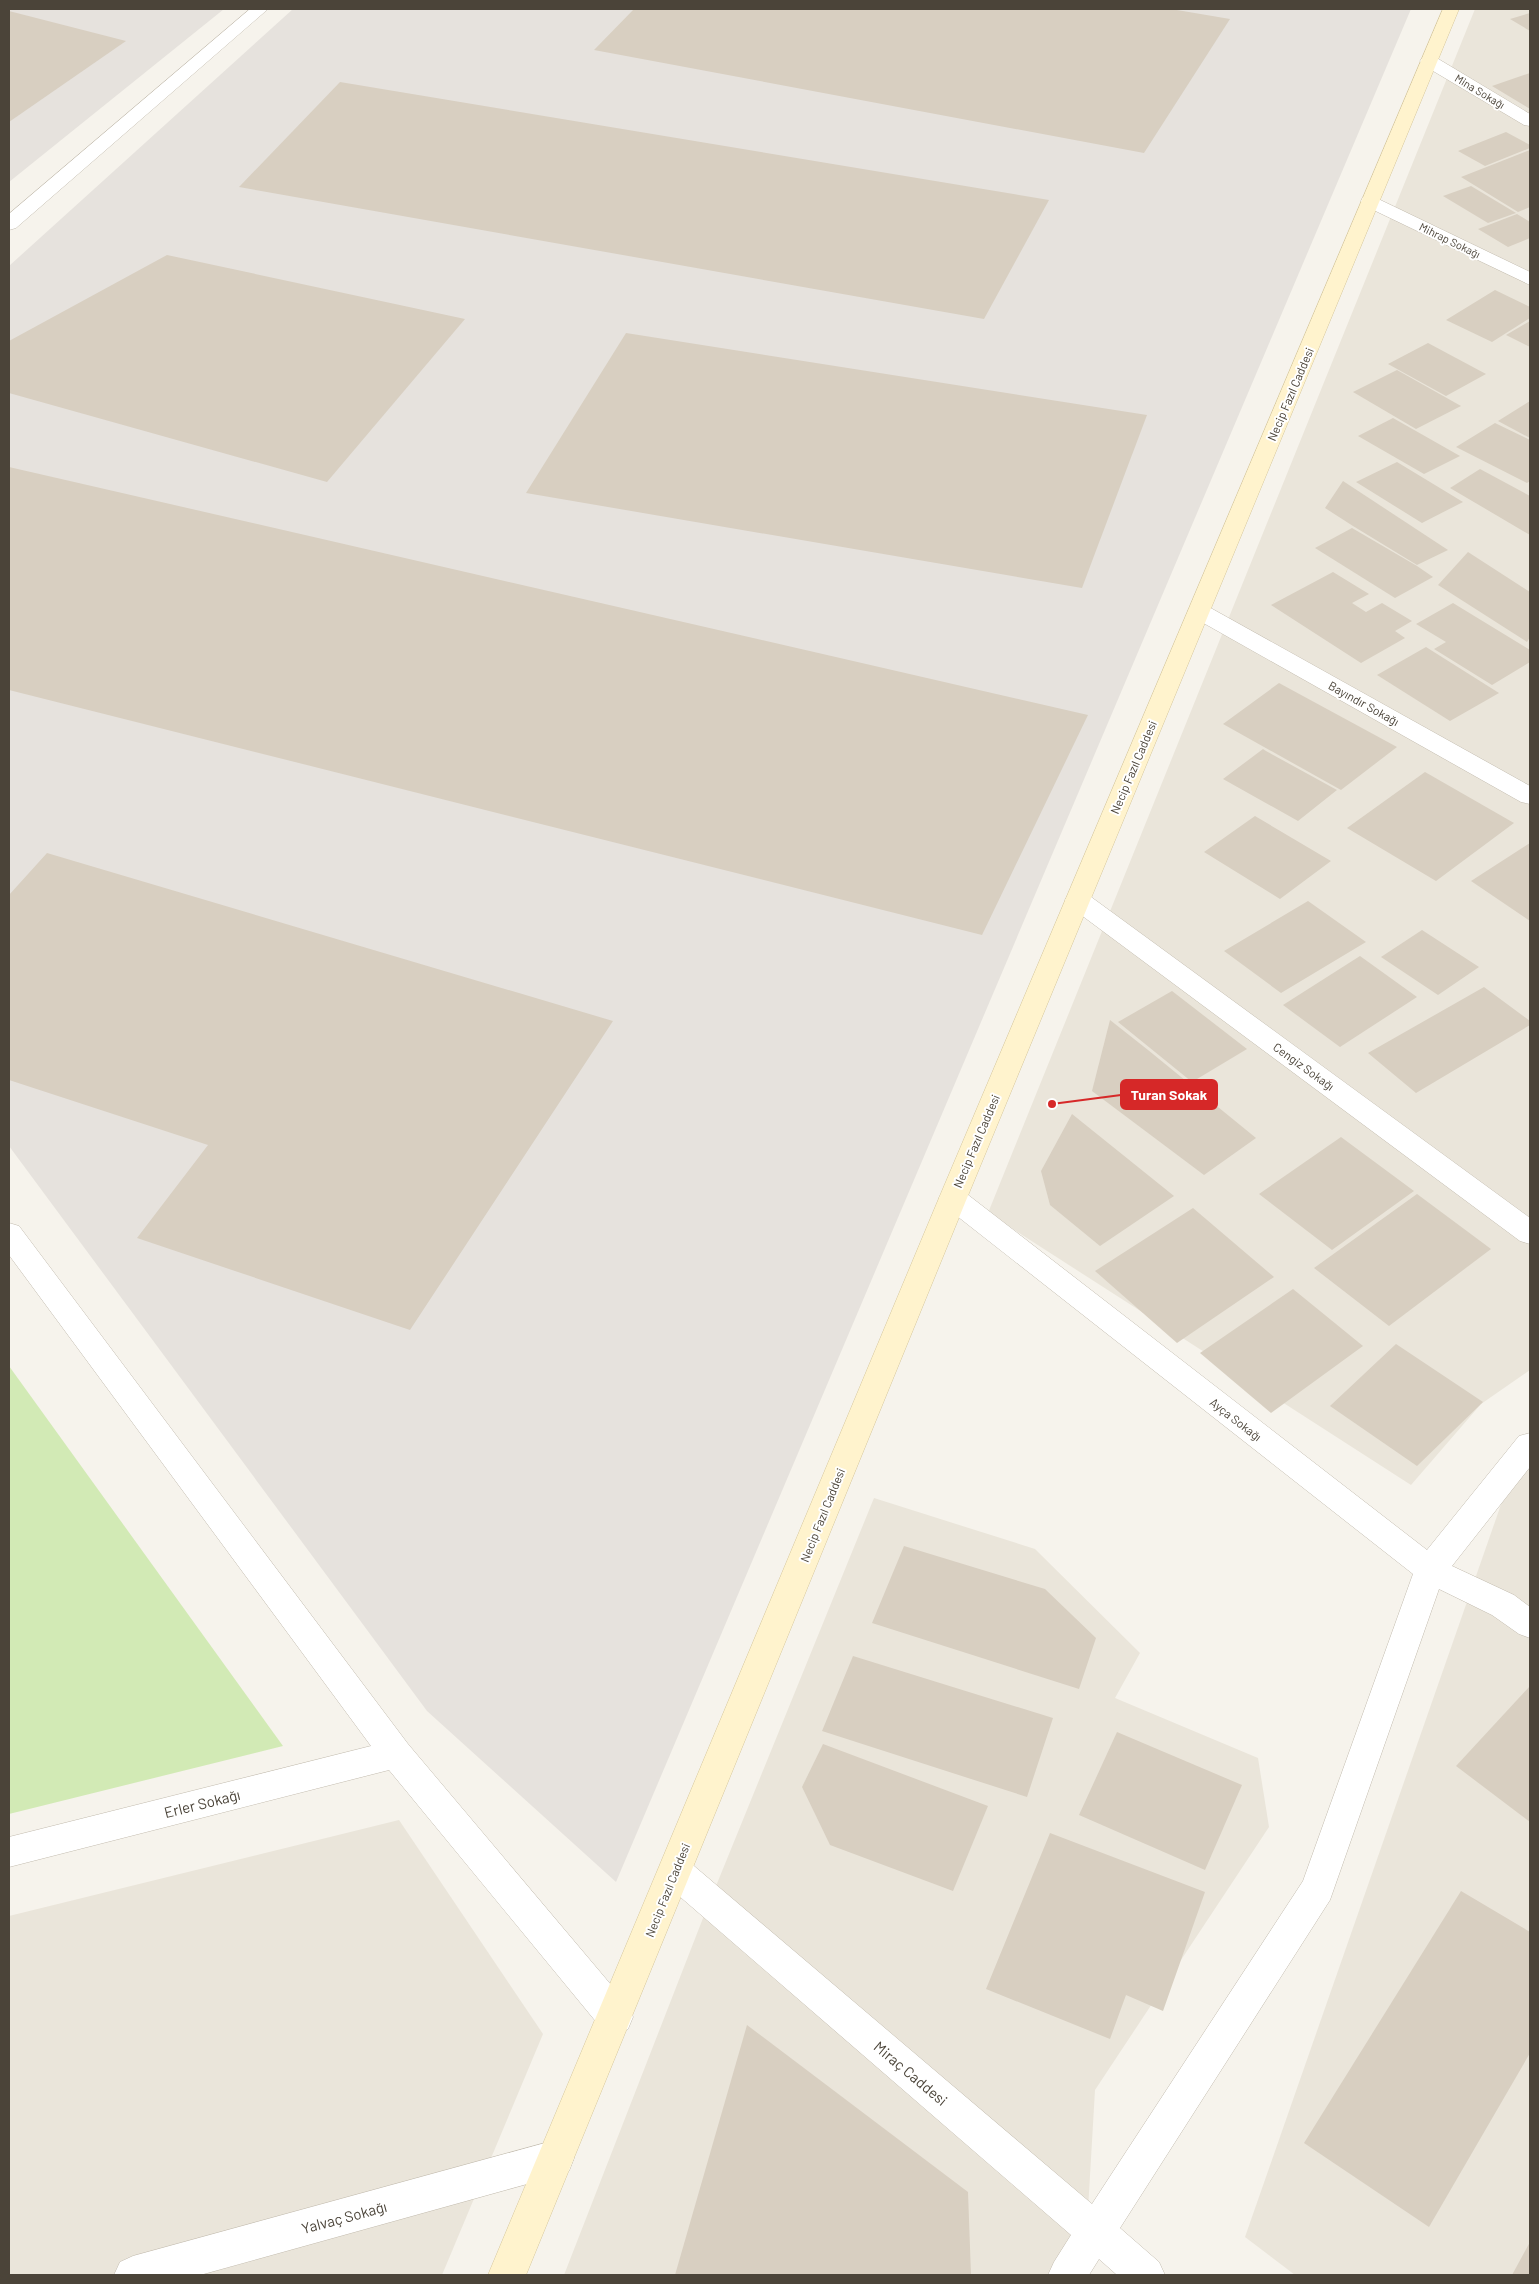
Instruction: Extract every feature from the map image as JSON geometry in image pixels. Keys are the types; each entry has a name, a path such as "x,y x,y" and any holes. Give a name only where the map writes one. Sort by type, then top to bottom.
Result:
{"street":[{"path":"9,224 260,9"},
{"name":"Necip Fazıl Caddesi","path":"507,2275 953,1198 1451,9"},
{"name":"Mina Sokağı","path":"1429,61 1530,121"},
{"name":"Mihrap Sokağı","path":"1370,201 1530,279"},
{"name":"Bayındır Sokağı","path":"1199,611 1528,788"},
{"name":"Cengiz Sokağı","path":"1078,900 1530,1232"},
{"name":"Ayça Sokağı","path":"953,1198 1430,1570 1503,1605 1530,1624"},
{"path":"9,1234 396,1754 615,2017"},
{"path":"1067,2275 1318,1889 1430,1570 1530,1445"},
{"name":"Erler Sokağı","path":"9,1852 396,1754"},
{"name":"Miraç Caddesi","path":"675,1871 1146,2275"},
{"name":"Yalvaç Sokağı","path":"133,2275 556,2158"}],"shaded area":[{"path":"9,9 224,9 9,182"},
{"path":"293,9 1411,9 616,1882 427,1711 9,1146 9,266"},
{"path":"1475,9 1530,9 1530,1370 1481,1404 1411,1485 988,1213"},
{"path":"1530,1445 1530,2275 1295,2275 1245,2237 1519,1453"},
{"path":"874,1498 1035,1549 1140,1653 1115,1698 1258,1758 1269,1827 1095,2090 1086,2244 1061,2275 564,2275 705,1913"},
{"path":"399,1820 543,2034 442,2275 9,2275 9,1916"}],"green space":[{"path":"9,1366 283,1746 9,1814"}],"building":[{"path":"634,9 1171,9 1230,19 1144,153 594,50"},
{"path":"9,11 126,41 9,122"},
{"path":"1530,13 1530,31 1510,19"},
{"path":"1530,73 1530,109 1492,86"},
{"path":"340,82 1049,200 984,319 239,187"},
{"path":"1506,132 1530,145 1530,148 1485,166 1458,151"},
{"path":"1530,150 1530,207 1518,212 1461,177"},
{"path":"1471,186 1516,213 1488,223 1443,196"},
{"path":"1517,214 1530,222 1530,238 1508,247 1478,229"},
{"path":"167,255 465,319 327,482 9,393 9,341"},
{"path":"1495,290 1530,307 1530,318 1492,342 1446,320"},
{"path":"1530,321 1530,347 1506,335"},
{"path":"626,333 1147,415 1082,588 526,493"},
{"path":"1428,343 1486,374 1446,396 1388,364"},
{"path":"1397,370 1461,406 1416,429 1353,392"},
{"path":"1530,401 1530,438 1498,421"},
{"path":"1393,418 1460,456 1424,474 1358,436"},
{"path":"1495,423 1530,440 1530,481 1527,483 1456,447"},
{"path":"1397,462 1463,502 1422,523 1356,482"},
{"path":"9,467 1088,715 982,935 9,690"},
{"path":"1480,469 1530,496 1530,535 1450,488"},
{"path":"1343,481 1448,550 1417,565 1325,508"},
{"path":"1352,528 1433,577 1395,598 1315,548"},
{"path":"1468,552 1530,592 1530,637 1527,642 1438,585"},
{"path":"1333,572 1369,594 1352,603 1366,612 1382,603 1412,621 1395,631 1405,638 1361,663 1271,605"},
{"path":"1453,603 1530,650 1530,662 1492,685 1434,649 1446,642 1416,624"},
{"path":"1426,647 1499,693 1450,721 1377,675"},
{"path":"1279,683 1397,747 1341,790 1223,724"},
{"path":"1263,749 1337,790 1298,821 1223,779"},
{"path":"1425,772 1514,823 1436,881 1347,828"},
{"path":"1255,816 1331,861 1280,899 1204,852"},
{"path":"1530,843 1530,921 1471,881"},
{"path":"47,853 613,1021 410,1330 137,1238 208,1145 9,1080 9,895"},
{"path":"1308,901 1366,942 1281,993 1224,951"},
{"path":"1422,930 1479,967 1438,995 1381,957"},
{"path":"1360,956 1417,997 1340,1047 1283,1005"},
{"path":"1484,987 1530,1021 1530,1025 1416,1093 1368,1053"},
{"path":"1172,991 1247,1049 1192,1082 1118,1022"},
{"path":"1110,1020 1256,1138 1204,1175 1092,1091"},
{"path":"1072,1114 1174,1196 1100,1246 1050,1205 1041,1171"},
{"path":"1341,1137 1414,1191 1332,1250 1259,1194"},
{"path":"1417,1194 1491,1249 1389,1326 1314,1268"},
{"path":"1193,1208 1274,1277 1177,1343 1095,1271"},
{"path":"1293,1289 1363,1346 1271,1413 1200,1353"},
{"path":"1396,1344 1483,1402 1417,1466 1330,1406"},
{"path":"904,1546 1045,1589 1096,1638 1079,1689 872,1623"},
{"path":"853,1656 1053,1718 1027,1797 822,1731"},
{"path":"1530,1686 1530,1822 1456,1766"},
{"path":"1117,1732 1242,1785 1205,1870 1079,1815"},
{"path":"823,1744 988,1806 953,1891 830,1845 802,1787"},
{"path":"1050,1833 1205,1892 1163,2011 1126,1995 1110,2039 986,1989"},
{"path":"1461,1891 1530,1932 1530,2053 1429,2227 1304,2143"},
{"path":"747,2025 968,2192 971,2275 675,2275"},
{"path":"1530,2242 1530,2275 1512,2275"}],"place":[{"name":"Turan Sokak","path":"1052,1104"}]}
